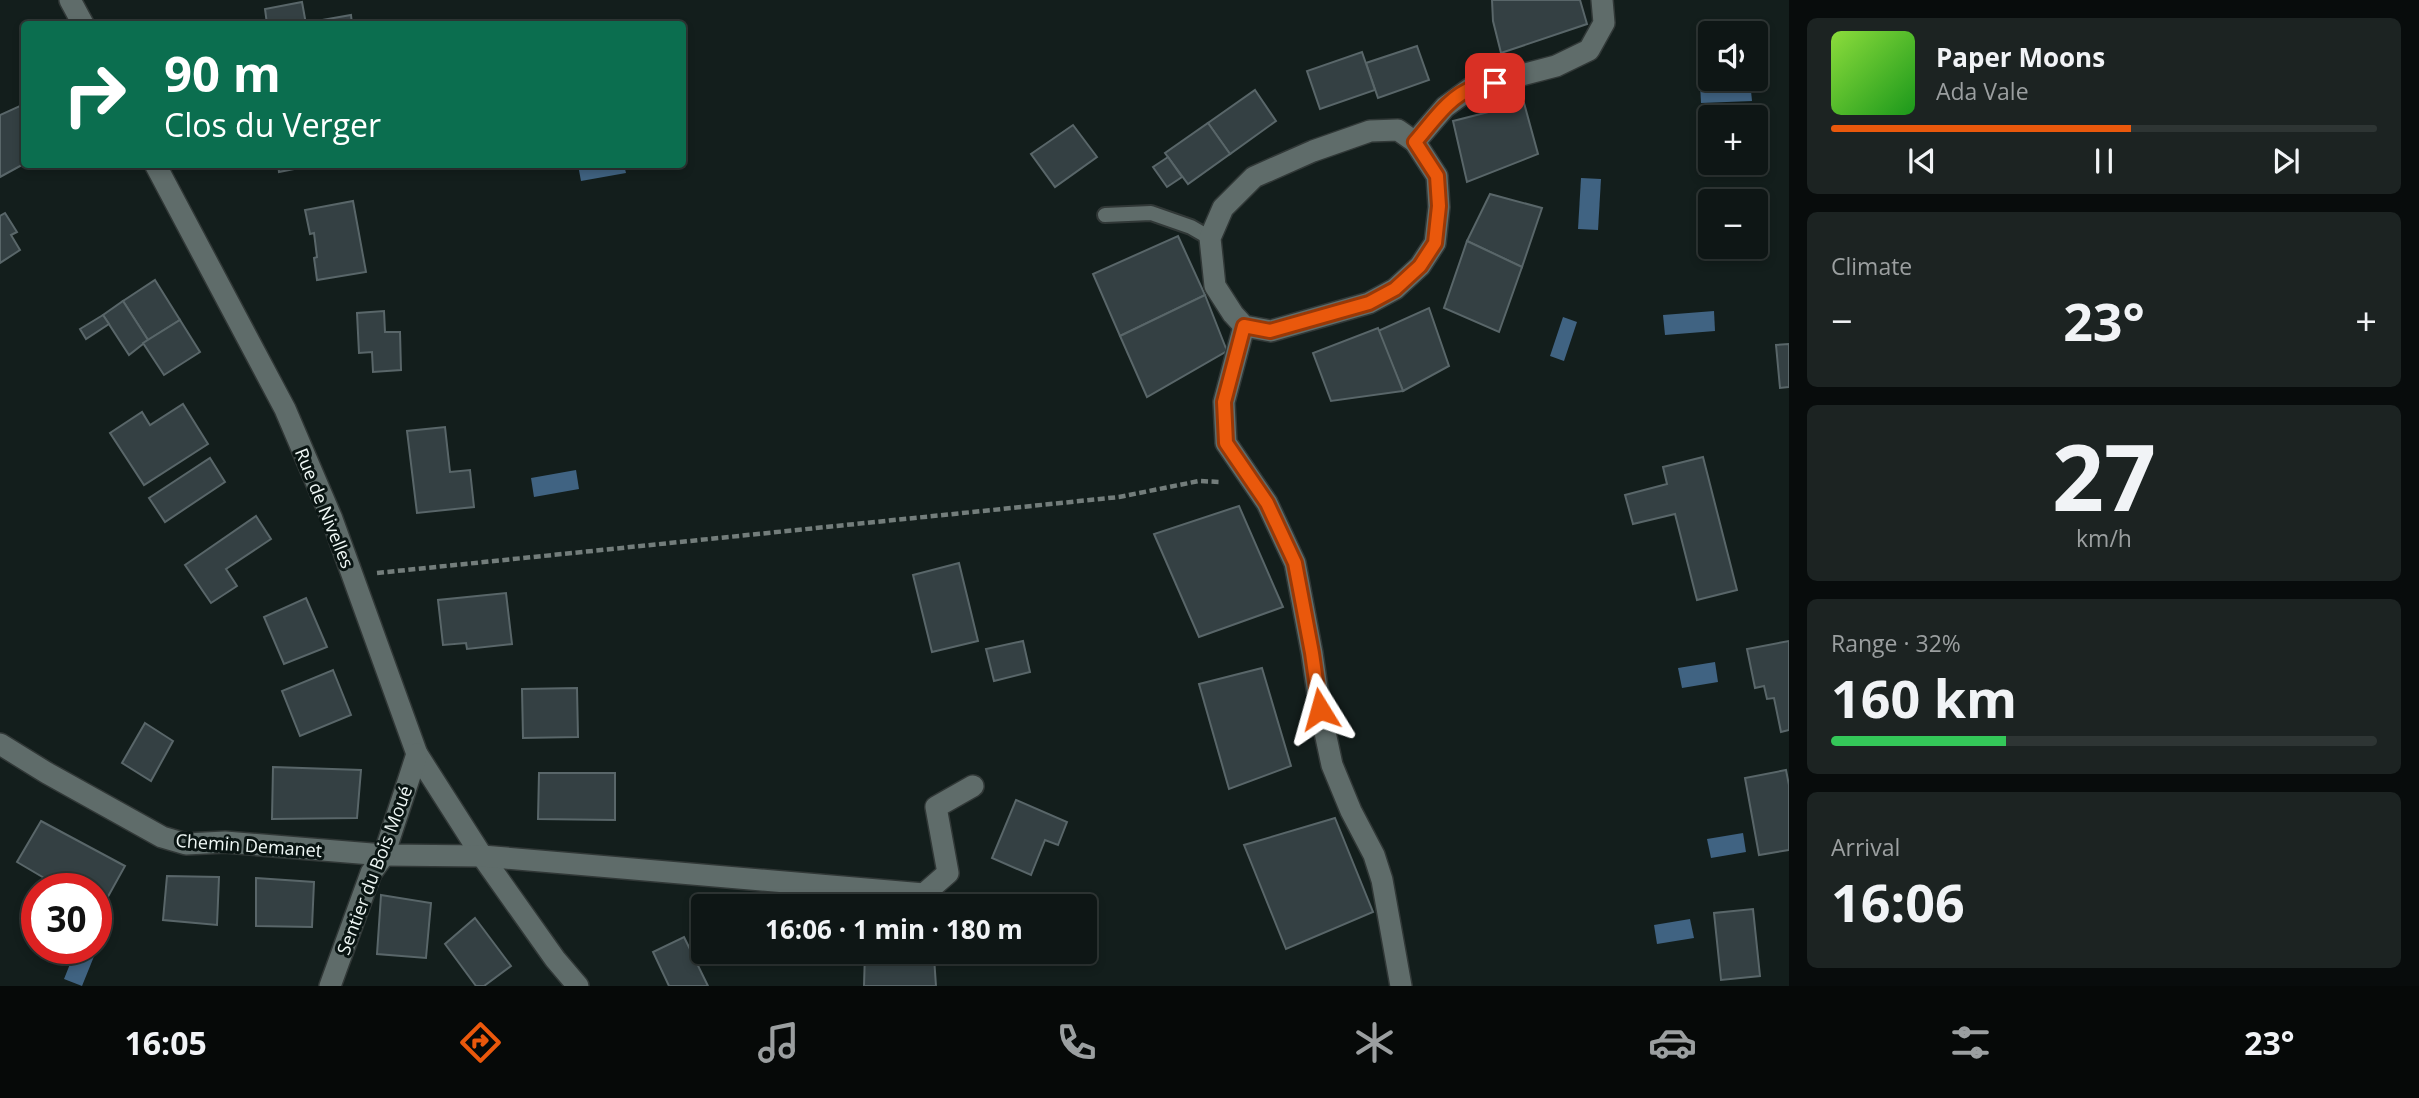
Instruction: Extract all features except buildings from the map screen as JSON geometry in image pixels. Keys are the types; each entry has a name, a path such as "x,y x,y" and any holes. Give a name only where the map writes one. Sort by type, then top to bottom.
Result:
{"street":[{"path":"71,0 82,21"},
{"path":"1415,142 1445,107 1471,88 1556,66 1589,50 1604,23 1602,0"},
{"path":"1398,130 1415,142 1437,176 1439,206 1435,243 1420,266 1395,289 1369,303 1270,331 1244,326 1215,286 1210,238 1223,208 1254,177 1312,151 1370,131 1398,130"},
{"name":"Rue de Nivelles","path":"157,168 285,410 332,519 417,754 482,856 555,959 578,986"},
{"path":"1244,326 1224,402 1226,443 1267,503 1295,563 1332,765 1351,811 1374,855 1382,880 1401,986"},
{"name":"Chemin Demanet","path":"0,744 162,838 186,844 225,842 384,855 482,856"},
{"name":"Sentier du Bois Moué","path":"330,986 371,873 384,855 417,754"},
{"path":"482,856 923,894 948,873 936,807 973,786"}],"lane":[{"path":"1105,215 1151,213 1191,227 1210,238"}],"path":[{"path":"352,576 1119,497 1199,481 1228,482 1248,476"}],"water":[{"path":"1700,91 1751,91 1752,101 1701,103"},
{"path":"579,168 625,168 626,173 581,181"},
{"path":"1581,178 1601,179 1598,230 1578,229"},
{"path":"1714,311 1715,331 1665,335 1663,315"},
{"path":"1563,317 1577,322 1564,361 1550,356"},
{"path":"576,470 579,489 534,497 531,478"},
{"path":"1715,662 1718,682 1682,688 1678,668"},
{"path":"1743,833 1746,852 1711,858 1707,839"},
{"path":"1690,919 1694,938 1657,944 1654,925"},
{"path":"70,964 91,964 82,986 64,979"}],"route":[{"path":"1320,709 1295,563 1267,503 1226,443 1224,402 1244,326 1270,331 1369,303 1395,289 1420,266 1435,243 1439,206 1437,176 1415,142 1445,107 1471,88 1495,83"}]}
